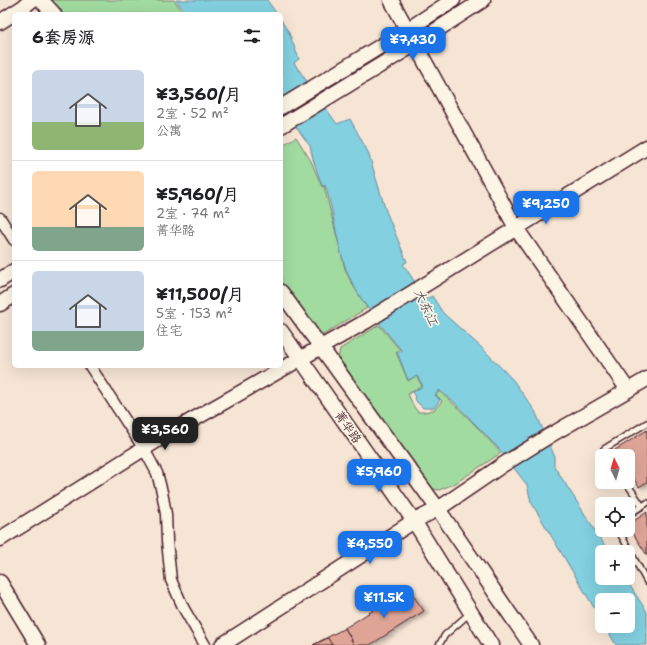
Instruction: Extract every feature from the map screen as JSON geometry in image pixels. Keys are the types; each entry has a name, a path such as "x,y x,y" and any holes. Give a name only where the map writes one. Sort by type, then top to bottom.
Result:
{"street":[{"path":"41,0 52,12"},
{"path":"391,0 516,228 628,390"},
{"path":"283,106 453,0"},
{"path":"283,125 415,44 483,0"},
{"path":"14,12 24,5"},
{"path":"0,22 12,14"},
{"path":"0,539 144,449 365,322 647,147"},
{"path":"0,218 12,237"},
{"path":"0,280 12,272"},
{"path":"283,295 438,508 531,645"},
{"path":"0,304 12,297"},
{"name":"菁华路","path":"283,334 414,521 491,645"},
{"path":"91,368 144,449 157,473 166,514 171,580 184,609 205,645"},
{"path":"222,645 414,521 438,508 504,464 647,379"},
{"path":"0,582 38,645"}],"lane":[{"path":"604,449 647,422"},
{"path":"632,489 644,504 635,510"},
{"path":"622,537 647,582"},
{"path":"439,645 445,635 470,613"}],"green space":[{"path":"48,0 174,0 183,12 59,12"},
{"path":"296,137 311,161 322,187 324,186 345,269 367,308 323,335 316,333 283,291 283,145"},
{"path":"379,325 400,350 396,352 408,381 416,376 422,386 408,394 418,412 434,410 442,401 436,395 439,391 479,429 501,453 454,484 439,490 427,488 338,359 340,349"}],"water":[{"path":"176,0 267,0 276,12 209,12 185,12"},
{"name":"大东江","path":"283,23 289,33 299,59 294,63 337,124 350,119 368,152 386,211 407,262 403,264 426,299 432,296 443,313 483,349 513,380 535,411 554,455 554,466 595,530 595,537 599,537 605,545 595,545 595,585 630,585 635,593 595,593 595,609 531,502 527,485 499,449 454,402 439,390 435,395 440,400 434,408 423,408 416,401 413,392 423,386 417,376 408,380 397,352 402,351 362,300 350,278 339,246 331,205 325,185 322,186 310,146 283,109"},
{"path":"635,593 647,612 647,645 616,645 609,633 635,633"}],"building":[{"path":"647,430 647,482 639,487 635,481 635,449 617,449"},
{"path":"647,512 647,555 635,537 635,520"},
{"path":"408,588 424,611 370,645 344,645 352,640 345,628"},
{"path":"345,628 354,645 313,645"},
{"path":"328,638 332,645 313,645"}]}
